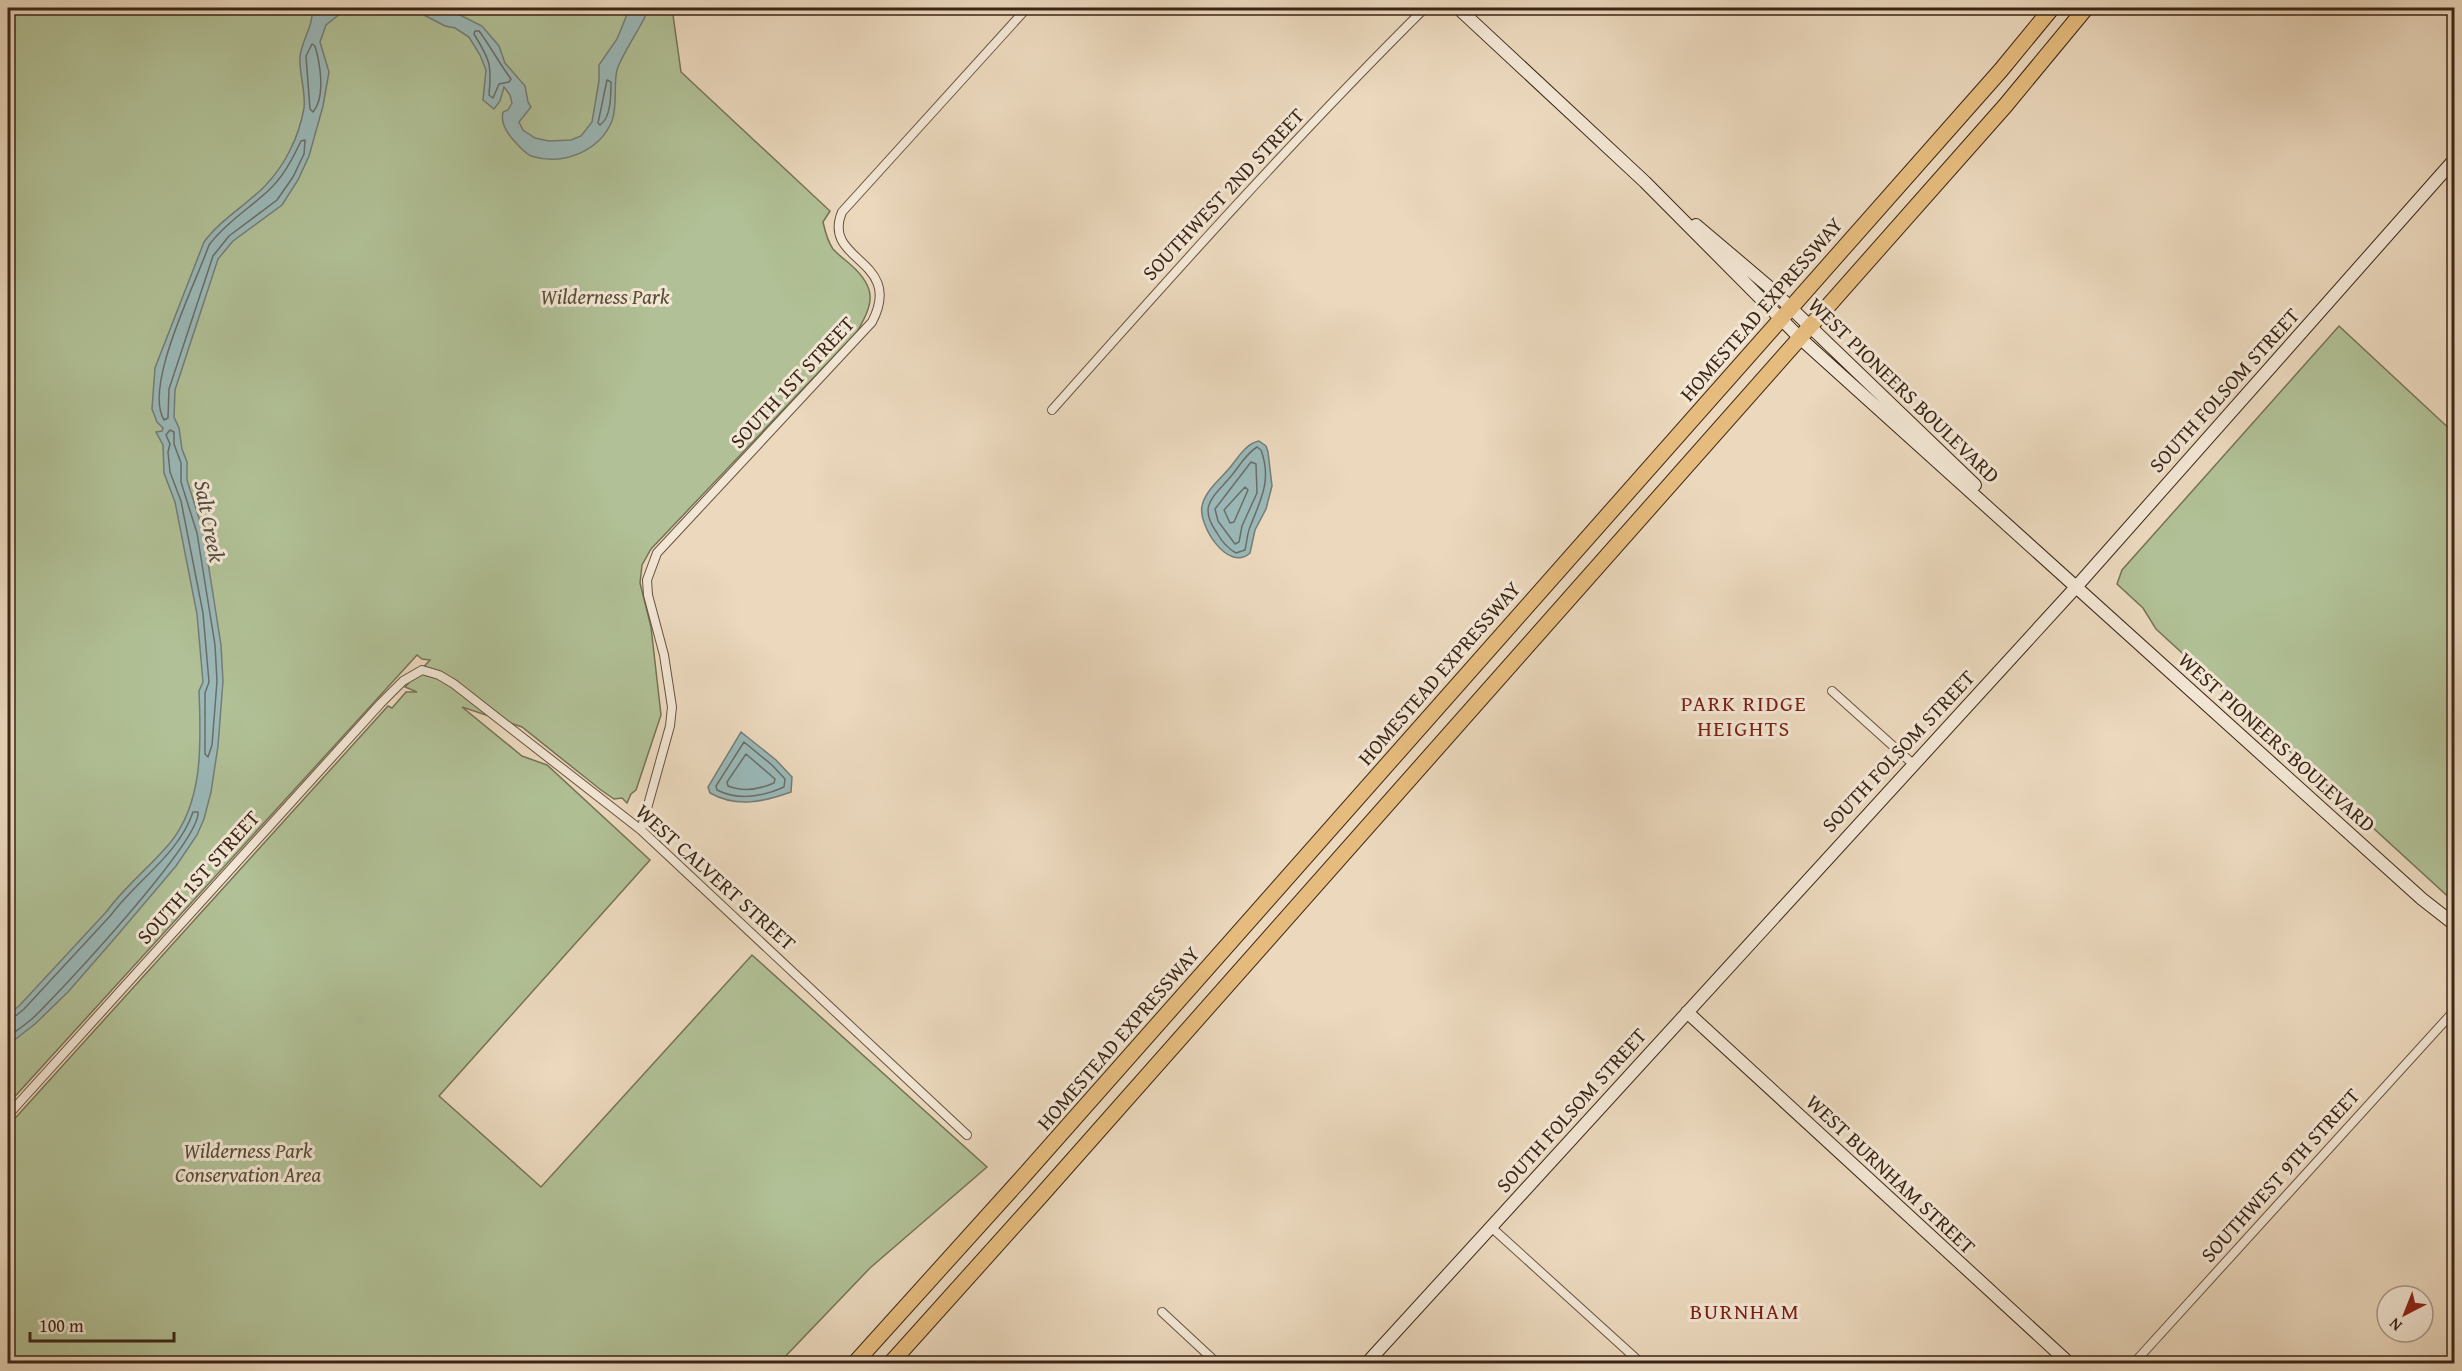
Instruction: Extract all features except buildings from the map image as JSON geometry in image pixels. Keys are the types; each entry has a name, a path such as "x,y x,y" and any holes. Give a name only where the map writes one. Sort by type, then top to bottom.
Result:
{"highway":[{"name":"HOMESTEAD EXPRESSWAY","path":"854,1364 1056,1140 2001,70 2052,8"},
{"path":"890,1364 1040,1198 1805,333 2005,106 2086,8"}],"main road":[{"name":"WEST PIONEERS BOULEVARD","path":"1458,8 2077,586 2422,899 2454,924"},
{"name":"SOUTH FOLSOM STREET","path":"1366,1364 2077,586 2454,160"},
{"name":"WEST BURNHAM STREET","path":"1687,1012 2070,1364"}],"street":[{"name":"SOUTH 1ST STREET","path":"641,830 670,726 672,707 664,655 648,595 647,580 651,565 657,553 872,322 880,303 878,282 866,265 841,241 837,223 842,212 1028,8"},
{"name":"SOUTHWEST 2ND STREET","path":"1052,410 1354,78 1425,8"},
{"name":"SOUTH 1ST STREET","path":"8,1115 381,703 403,681 422,670"},
{"name":"WEST CALVERT STREET","path":"422,670 439,675 454,684 641,830 967,1135"},
{"path":"1832,691 1913,764"},
{"name":"SOUTHWEST 9TH STREET","path":"2133,1364 2454,1011"},
{"path":"1491,1227 1642,1364"},
{"path":"1161,1312 1218,1364"}],"green space":[{"path":"8,8 672,8 681,72 830,211 823,222 827,236 833,249 866,282 870,297 867,313 857,332 651,549 642,565 640,583 651,627 661,715 636,790 631,794 627,803 622,798 614,799 601,790 522,727 462,707 522,756 547,765 650,860 439,1096 541,1187 752,955 987,1167 870,1268 779,1363 8,1363 8,1126 388,706 392,708 406,692 417,692 405,687 430,660 422,659 417,655 8,1104"},
{"path":"2339,326 2454,433 2454,902 2156,629 2143,608 2117,584 2122,570"}],"water":[{"path":"312,8 446,8 482,26 499,46 505,63 525,86 531,107 519,122 523,130 535,138 549,141 571,140 581,136 592,122 599,81 599,65 617,39 626,17 627,8 645,8 645,17 617,70 614,115 606,132 598,141 578,154 555,159 543,159 529,155 511,137 506,130 502,116 512,103 510,95 504,87 500,101 494,109 483,100 486,70 469,37 455,28 445,26 422,14 400,10 341,13 326,25 320,42 329,72 323,106 309,156 298,180 282,205 233,241 218,259 175,390 174,417 187,462 187,480 203,531 221,645 223,681 218,746 204,819 197,835 176,866 115,938 68,992 35,1024 8,1045 8,1015 20,1005 170,843 181,827 195,790 200,750 199,691 203,682 197,614 175,502 164,473 163,445 156,432 162,431 163,428 157,422 152,409 155,368 204,242 217,227 265,186 285,160 295,140 304,108 300,57 311,21"},
{"path":"1259,441 1266,446 1268,452 1272,486 1266,509 1255,530 1250,553 1241,558 1233,557 1216,544 1205,524 1202,506 1210,489 1240,454 1251,444"},
{"path":"741,732 776,760 792,777 791,792 750,802 730,801 710,793 708,787"}],"district":[{"name":"PARK RIDGE HEIGHTS","path":"1744,716"},
{"name":"BURNHAM","path":"1745,1311"}],"park label":[{"name":"Wilderness Park","path":"605,296"},
{"name":"Wilderness Park Conservation Area","path":"248,1162"}],"water label":[{"name":"Salt Creek","path":"210,521"}]}
